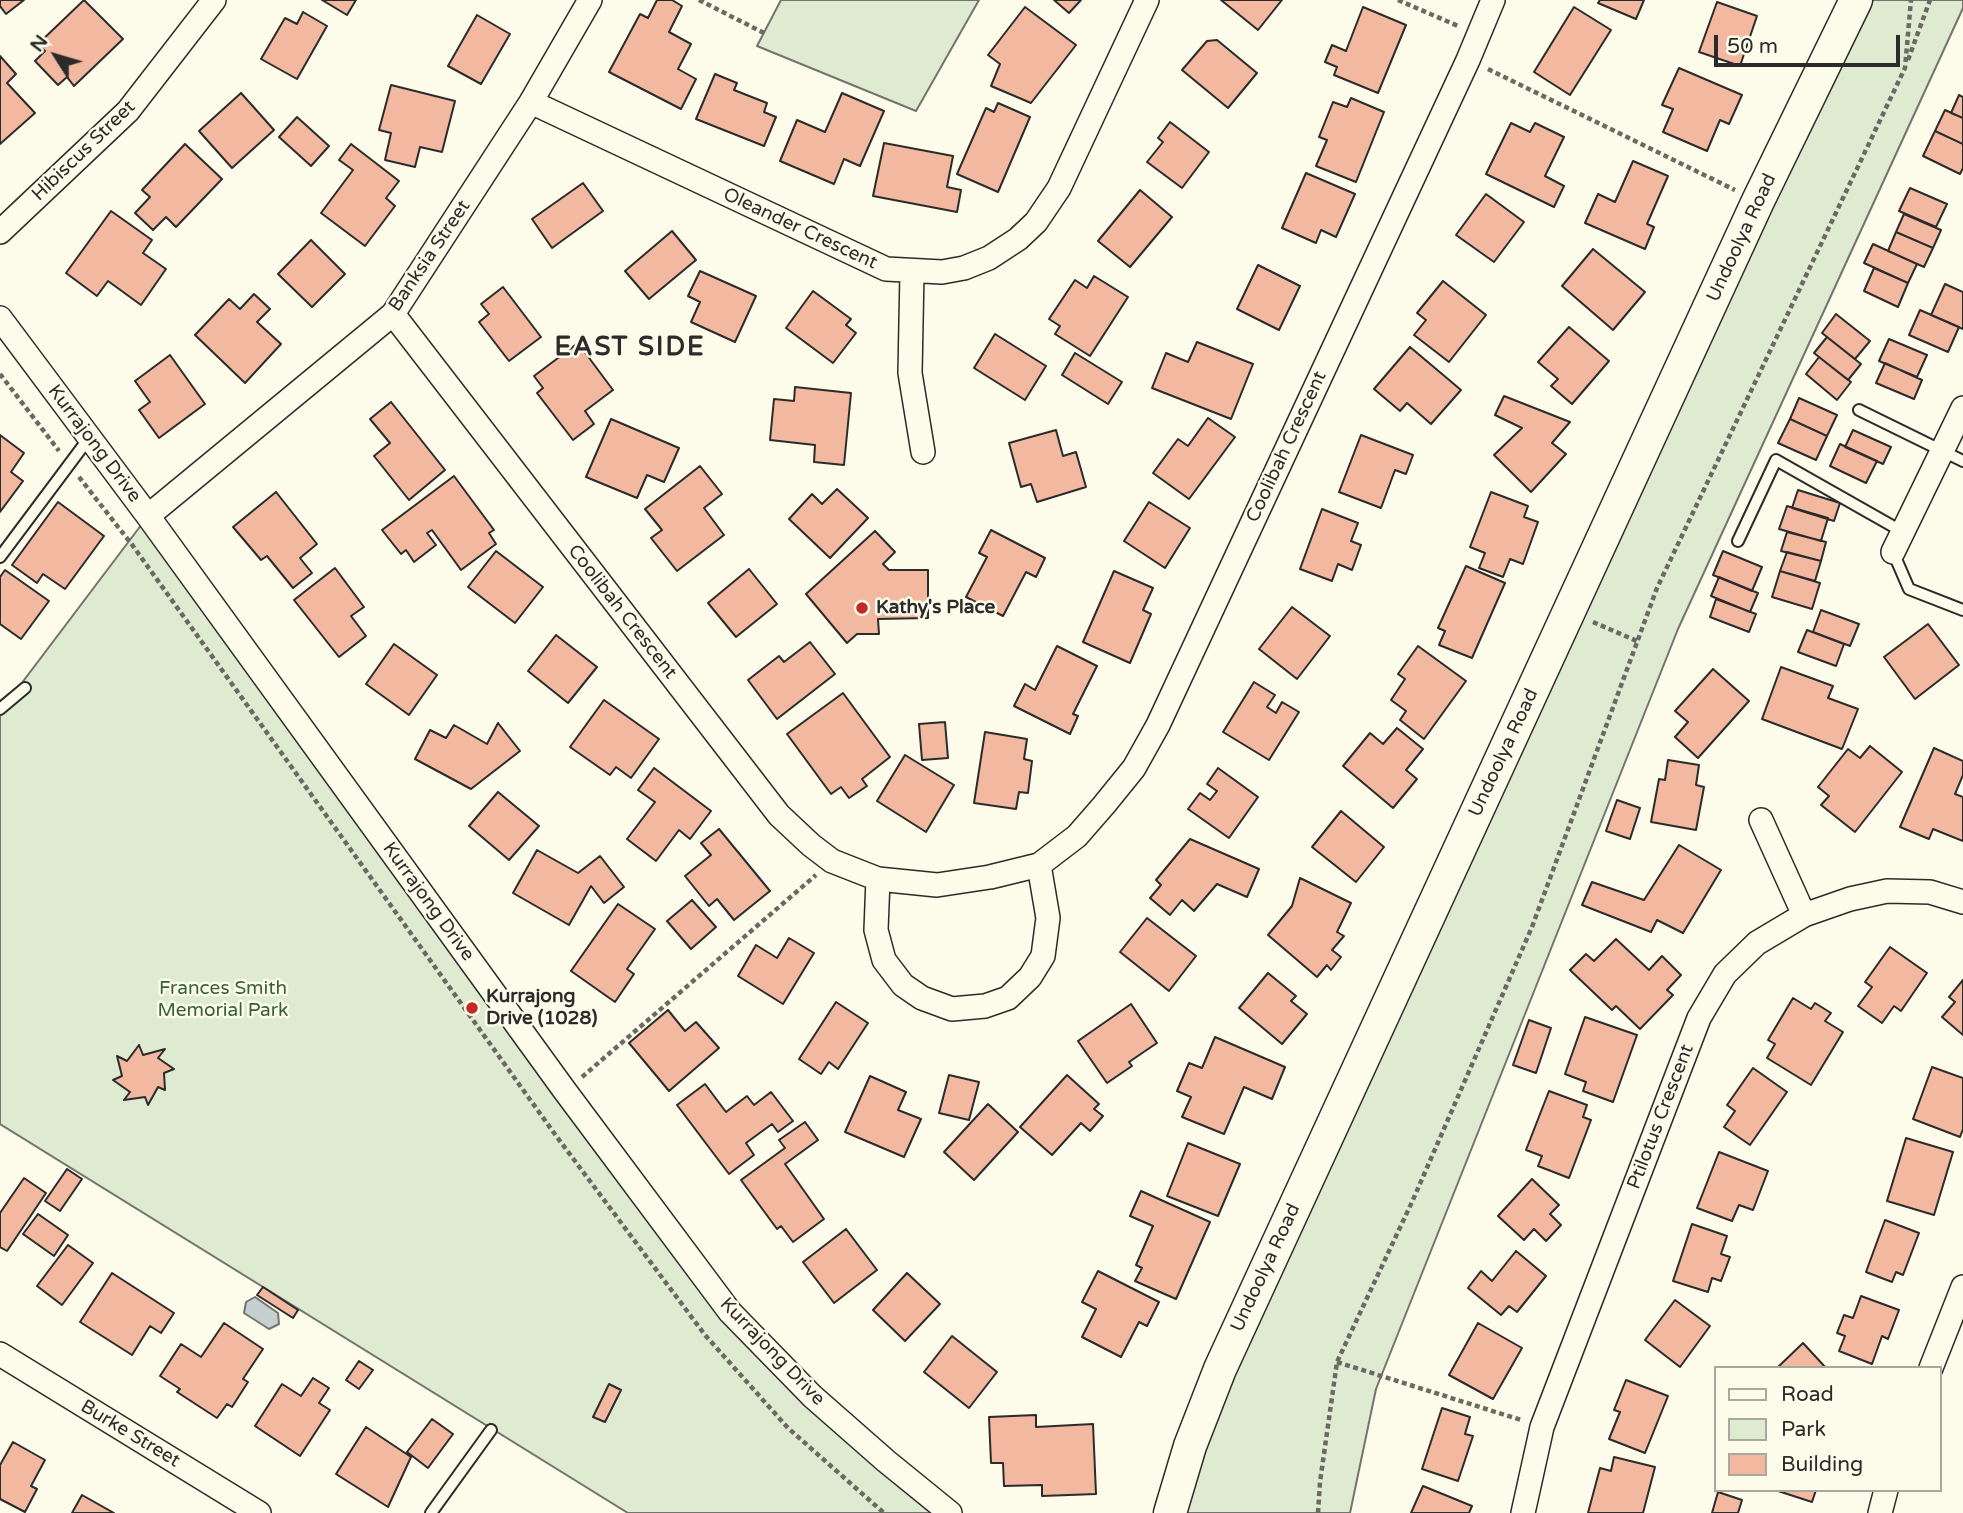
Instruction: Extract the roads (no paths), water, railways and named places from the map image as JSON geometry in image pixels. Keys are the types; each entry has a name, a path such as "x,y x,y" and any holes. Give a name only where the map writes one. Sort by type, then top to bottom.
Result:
{"main road":[{"name":"Undoolya Road","path":"1170,1513 1190,1446 1220,1368 1758,201 1856,0"}],"street":[{"name":"Banksia Street","path":"148,516 393,314 531,102 590,0"},
{"name":"Oleander Crescent","path":"531,102 886,269 943,272 964,268 989,258 1018,239 1036,222 1059,188 1147,0"},
{"name":"Coolibah Crescent","path":"393,314 779,815 832,861 878,879 937,886 1039,865 1077,836 1104,805 1134,768 1158,724 1468,60 1493,0"},
{"name":"Hibiscus Street","path":"0,232 128,111 206,3"},
{"path":"912,272 910,373 923,452"},
{"name":"Kurrajong Drive","path":"0,318 148,516 565,1091 730,1312 812,1396 950,1513"},
{"path":"1898,542 1963,408"},
{"path":"1761,820 1804,915"},
{"path":"878,879 876,930 884,960 903,985 922,998 952,1009 985,1006 1008,998 1030,977 1043,956 1048,918 1039,865"},
{"name":"Ptilotus Crescent","path":"1523,1513 1542,1427 1699,1018 1726,974 1758,943 1804,915 1850,899 1887,891 1930,892 1963,902"},
{"path":"1932,1366 1963,1287"},
{"name":"Burke Street","path":"0,1354 259,1513"},
{"path":"1880,1513 1885,1492"}],"lane":[{"path":"1859,410 1963,461"},
{"path":"0,557 89,438"},
{"path":"1738,541 1776,460 1898,542 1909,589 1963,610"},
{"path":"0,709 26,688"},
{"path":"431,1513 491,1430"}],"place":[{"name":"Kathy's Place","path":"862,608"},
{"name":"Kurrajong Drive (1028)","path":"472,1008"}],"district":[{"name":"EAST SIDE","path":"630,348"}],"park label":[{"name":"Frances Smith Memorial Park","path":"223,1000"}]}
